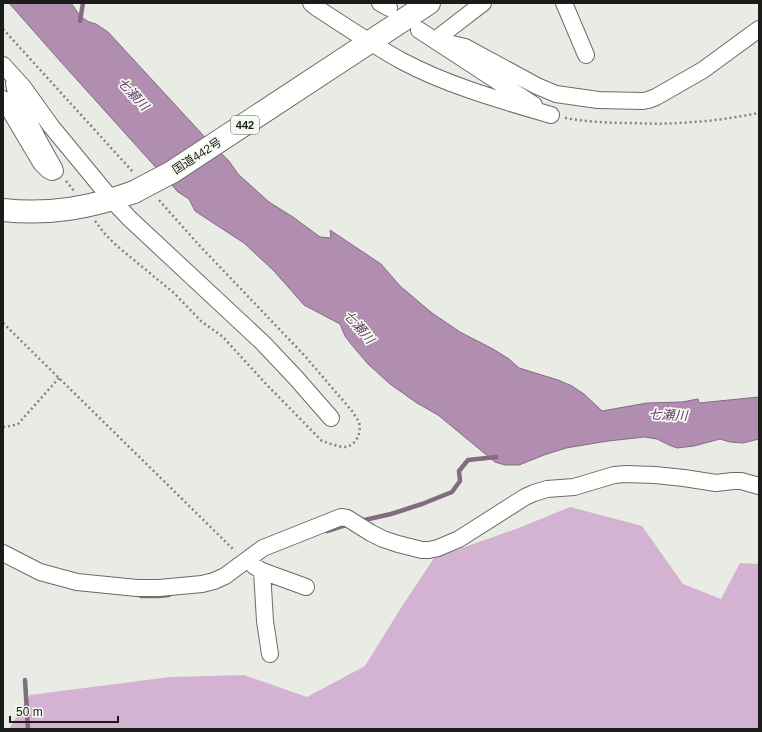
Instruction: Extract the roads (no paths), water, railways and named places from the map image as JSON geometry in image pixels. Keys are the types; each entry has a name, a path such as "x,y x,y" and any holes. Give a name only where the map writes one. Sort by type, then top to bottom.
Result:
{"highway":[{"name":"国道442号","path":"3,210 31,212 83,207 112,200 135,184 172,172 429,3"}],"street":[{"path":"311,3 362,47 402,61 454,84 503,101 551,115 419,30"},
{"path":"435,40 483,3"},
{"path":"564,3 586,54"},
{"path":"435,40 465,47 537,86 556,94 598,100 643,101 653,99 703,70 759,29"},
{"path":"3,65 23,87 51,126 112,200 130,219 263,343 331,418"},
{"path":"3,99 41,163 48,170 52,172 55,171 18,99 14,85 15,78"},
{"path":"3,553 40,572 77,582 137,588 159,588 202,584 214,581 225,576 263,548 341,517 348,518 371,533 398,544 422,550 429,550 460,539 525,497 534,493 574,487 614,476 626,474 648,475 684,478 716,483 733,481 759,486"},
{"path":"245,561 262,571 306,587"},
{"path":"262,571 265,621 270,654"}],"water":[{"name":"七瀬川","path":"9,3 71,3 81,17 108,32 202,134 229,161 238,174 269,202 293,217 320,237 331,238 330,230 381,264 400,286 432,313 460,332 509,359 519,368 572,386 584,394 602,411 647,403 682,402 698,399 699,403 759,397 759,439 743,443 730,442 720,439 694,446 677,448 657,439 645,437 566,448 519,465 505,465 495,462 438,415 417,403 390,384 368,364 351,344 345,336 340,324 304,305 274,271 244,243 195,211 189,199 178,192"}],"waterway":[{"path":"80,21 83,3"},
{"path":"360,521 391,514 452,492 460,481 459,471 468,460 496,457"},
{"path":"327,531 349,524"},
{"path":"141,596 169,595"},
{"path":"25,680 28,729"}]}
